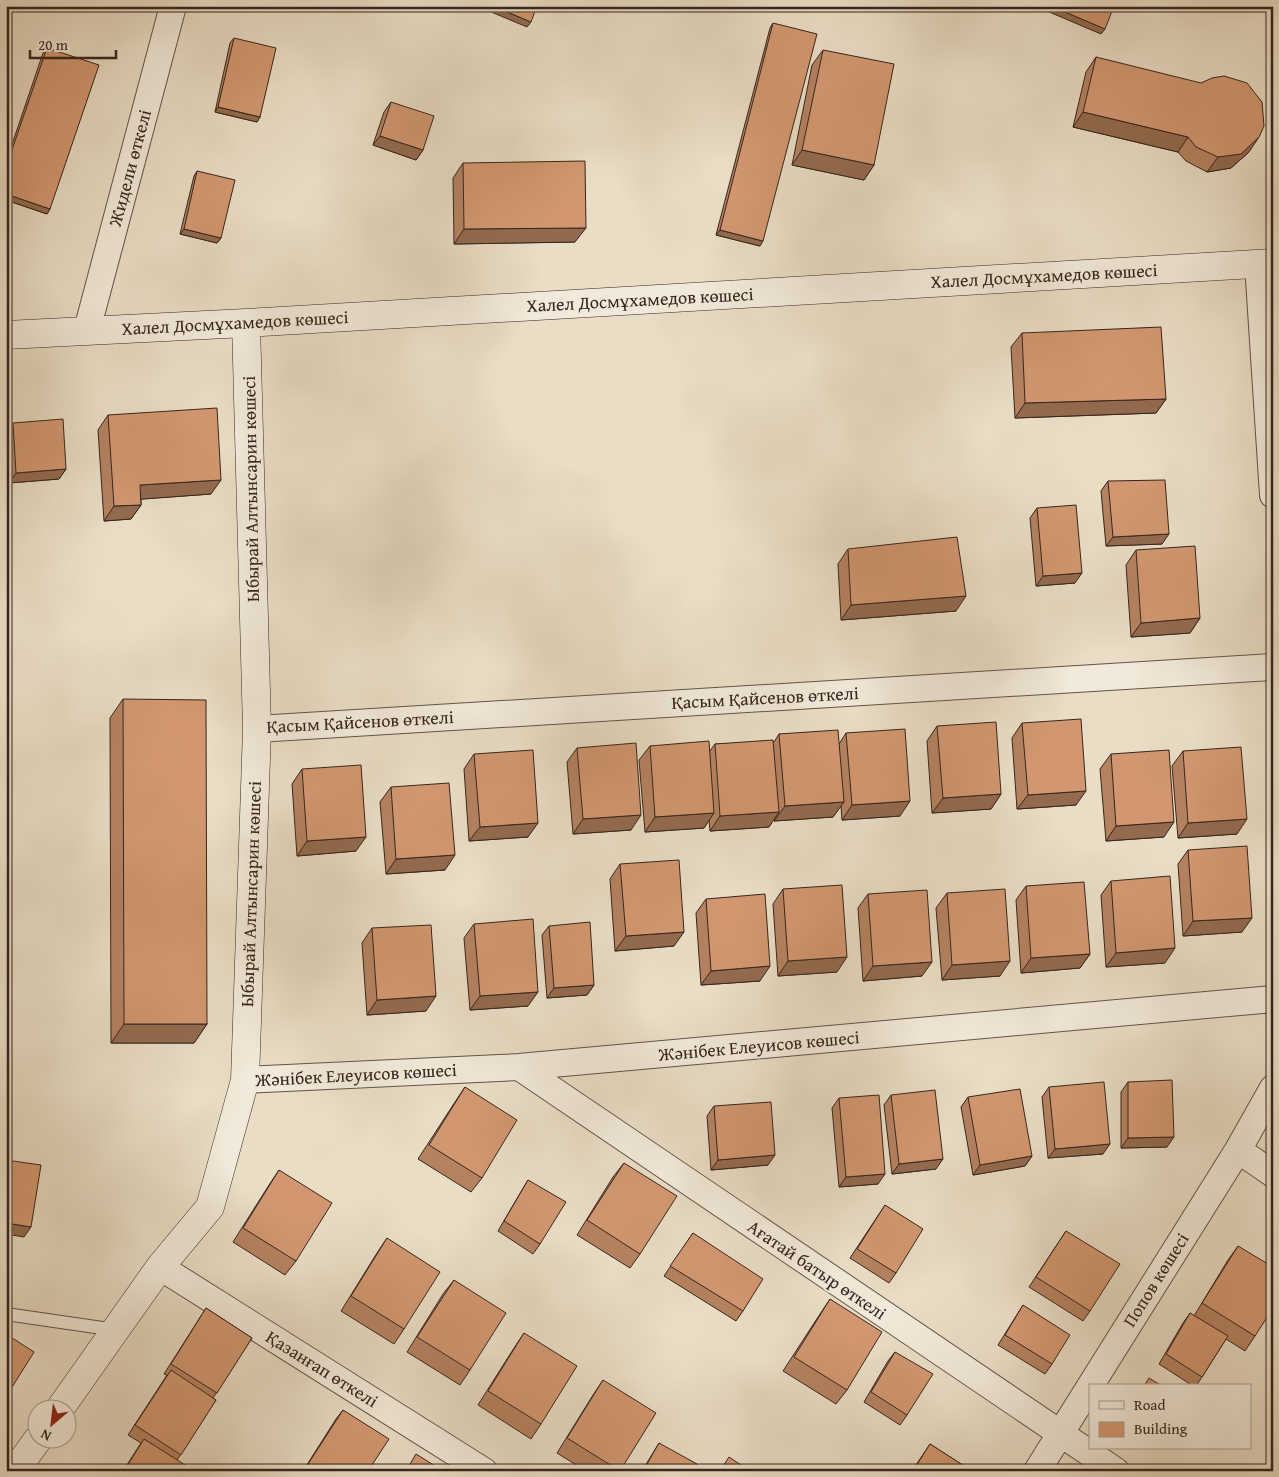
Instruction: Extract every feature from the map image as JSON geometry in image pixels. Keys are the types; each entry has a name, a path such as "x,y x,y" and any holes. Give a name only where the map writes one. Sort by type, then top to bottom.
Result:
{"street":[{"name":"Жидели өткелі","path":"87,330 174,6"},
{"name":"Халел Досмұхамедов көшесі","path":"6,335 246,323 1265,263"},
{"path":"1265,263 1273,495"},
{"name":"Ыбырай Алтынсарин көшесі","path":"66,1400 160,1267 210,1207 245,1080 256,728 246,323"},
{"name":"Қасым Қайсенов өткелі","path":"256,728 1273,667"},
{"name":"Жәнібек Елеуисов көшесі","path":"245,1080 519,1067 1273,999"},
{"name":"Ағатай батыр өткелі","path":"519,1067 1116,1471"},
{"name":"Попов көшесі","path":"1091,1384 1238,1150 1273,1088"},
{"path":"1238,1150 1273,1174"},
{"name":"Қазанғап өткелі","path":"160,1267 484,1471"},
{"name":"Попов көшесі","path":"1036,1471 1089,1386"},
{"path":"15,1471 30,1450"}],"lane":[{"path":"6,1314 116,1330"}],"building":[{"path":"493,6 537,6 531,22"},
{"path":"1051,6 1114,6 1105,29"},
{"path":"773,23 817,34 763,241 720,230"},
{"path":"234,38 276,48 260,117 218,107"},
{"path":"47,48 99,65 50,209 6,194 6,167"},
{"path":"823,50 894,64 874,165 802,150"},
{"path":"1096,57 1201,83 1212,78 1224,76 1247,83 1262,102 1264,126 1259,137 1241,154 1218,157 1196,147 1188,137 1083,112"},
{"path":"391,102 434,116 423,150 380,136"},
{"path":"585,161 586,228 464,229 463,163"},
{"path":"197,171 235,180 221,238 184,229"},
{"path":"1161,327 1166,399 1025,403 1022,333"},
{"path":"217,408 221,480 140,485 141,505 114,506 108,415"},
{"path":"63,419 66,469 16,473 13,423"},
{"path":"1165,480 1169,534 1113,537 1108,481"},
{"path":"1076,505 1082,573 1043,576 1037,508"},
{"path":"957,537 966,596 851,605 848,549"},
{"path":"1195,546 1200,618 1141,623 1136,550"},
{"path":"123,699 206,700 207,1024 124,1024"},
{"path":"1081,719 1086,791 1028,795 1022,723"},
{"path":"996,722 1001,794 943,798 937,726"},
{"path":"905,729 910,801 852,805 846,733"},
{"path":"838,730 844,802 785,806 779,734"},
{"path":"773,740 779,812 720,816 715,744"},
{"path":"709,741 714,813 655,817 650,746"},
{"path":"636,743 641,815 583,819 577,748"},
{"path":"1241,747 1247,819 1188,823 1183,751"},
{"path":"533,750 538,823 480,827 474,754"},
{"path":"1169,750 1174,822 1116,826 1111,754"},
{"path":"361,765 366,837 307,841 302,769"},
{"path":"449,783 455,855 396,859 391,787"},
{"path":"1247,846 1252,918 1193,921 1188,850"},
{"path":"679,860 684,932 626,936 620,864"},
{"path":"1170,876 1175,948 1116,953 1111,881"},
{"path":"1084,882 1090,954 1031,958 1026,886"},
{"path":"842,885 847,957 788,961 783,889"},
{"path":"1005,889 1010,961 952,965 947,893"},
{"path":"927,890 932,962 873,966 868,894"},
{"path":"765,894 770,966 711,971 706,899"},
{"path":"533,919 538,992 480,996 474,924"},
{"path":"590,922 594,985 554,988 549,926"},
{"path":"431,925 436,996 377,1000 372,928"},
{"path":"1172,1080 1174,1137 1128,1138 1128,1082"},
{"path":"1104,1082 1110,1144 1055,1149 1049,1087"},
{"path":"465,1087 517,1120 482,1178 429,1145"},
{"path":"1020,1089 1032,1156 980,1165 968,1097"},
{"path":"935,1090 943,1159 899,1164 891,1095"},
{"path":"879,1095 885,1174 846,1177 839,1098"},
{"path":"771,1102 775,1155 718,1160 714,1106"},
{"path":"6,1160 41,1165 31,1227 6,1223"},
{"path":"624,1163 677,1196 640,1254 587,1220"},
{"path":"279,1170 332,1203 296,1261 243,1228"},
{"path":"528,1180 566,1202 540,1244 504,1221"},
{"path":"885,1205 923,1229 896,1273 857,1249"},
{"path":"1066,1231 1120,1264 1090,1311 1036,1277"},
{"path":"693,1233 763,1279 743,1311 670,1266"},
{"path":"387,1238 440,1272 404,1329 351,1296"},
{"path":"1238,1246 1273,1267 1273,1308 1255,1336 1202,1303"},
{"path":"454,1280 506,1313 470,1370 417,1337"},
{"path":"830,1299 882,1332 847,1390 794,1357"},
{"path":"1023,1305 1070,1335 1052,1364 1005,1335"},
{"path":"206,1308 252,1338 217,1393 171,1364"},
{"path":"1190,1313 1228,1336 1202,1377 1166,1354"},
{"path":"524,1333 577,1366 541,1424 488,1391"},
{"path":"6,1334 34,1352 9,1392 6,1391"},
{"path":"895,1352 933,1374 907,1415 871,1392"},
{"path":"171,1370 216,1400 181,1455 135,1425"},
{"path":"1149,1378 1159,1384 1145,1384"},
{"path":"603,1380 656,1413 620,1471 567,1438"},
{"path":"343,1410 389,1439 368,1471 317,1471 308,1464"},
{"path":"144,1439 190,1468 188,1471 124,1471"},
{"path":"659,1443 697,1464 694,1471 643,1471"},
{"path":"930,1444 972,1471 913,1471"},
{"path":"416,1454 443,1471 406,1471"},
{"path":"729,1457 750,1471 720,1471"}]}
